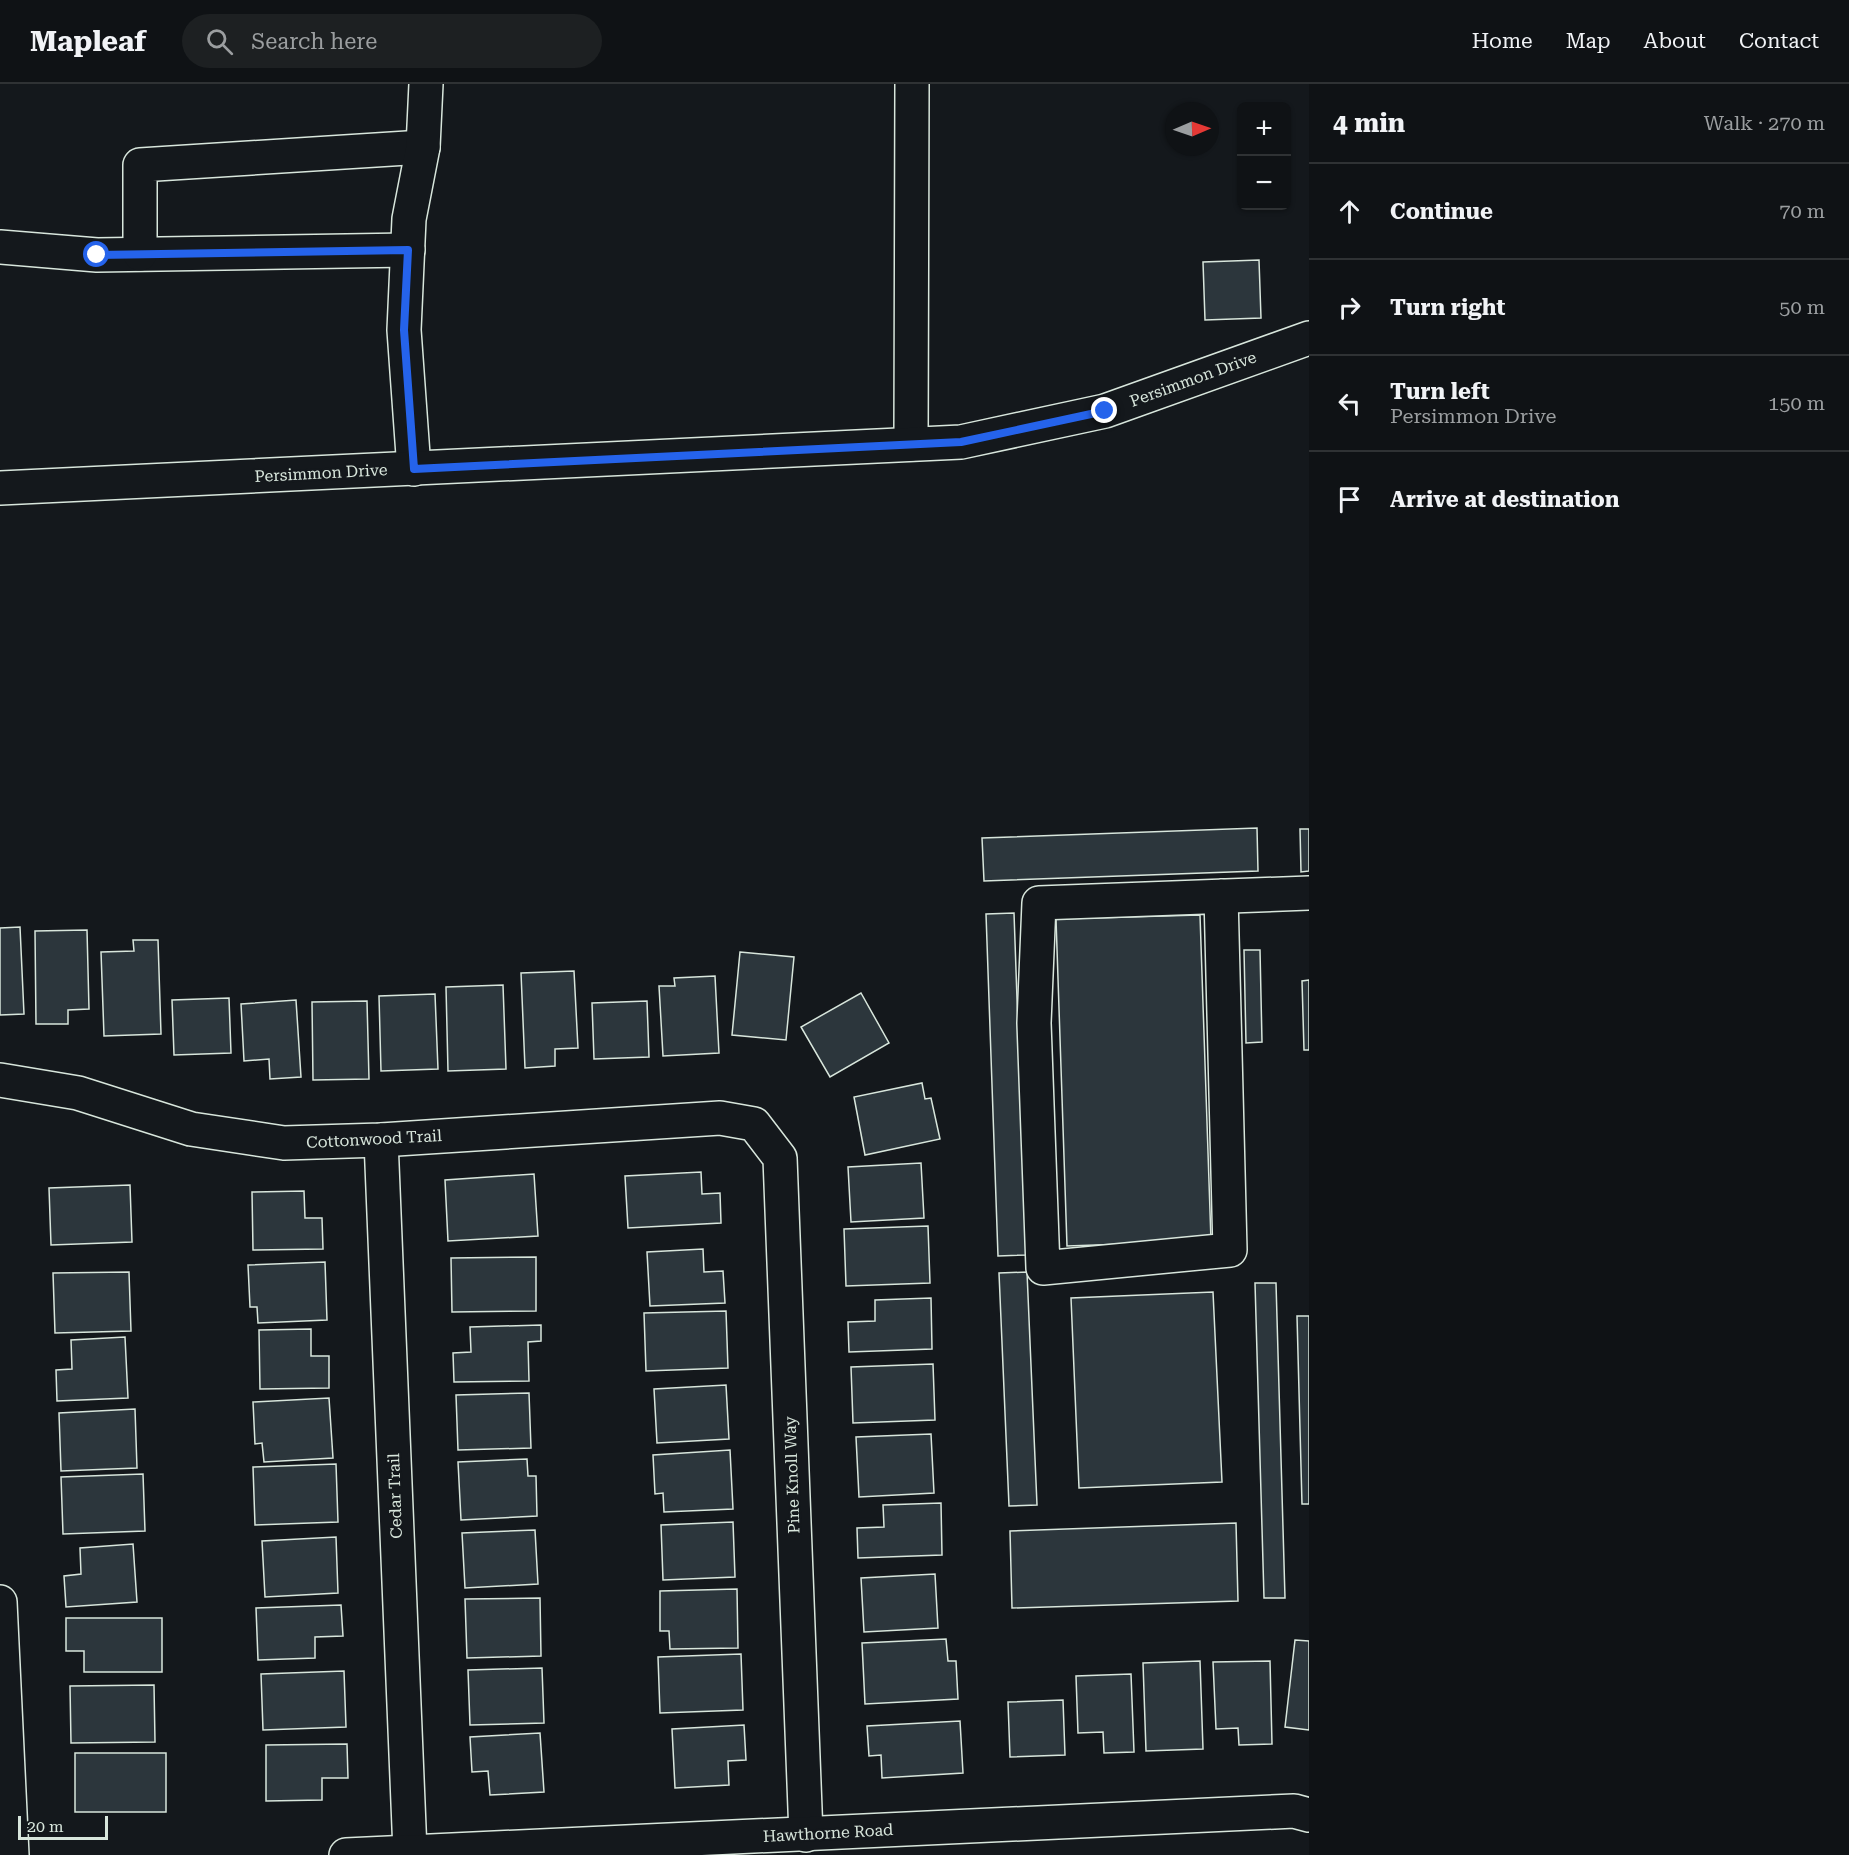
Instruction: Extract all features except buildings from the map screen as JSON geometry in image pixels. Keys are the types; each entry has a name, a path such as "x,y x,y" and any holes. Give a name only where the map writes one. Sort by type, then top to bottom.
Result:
{"street":[{"path":"414,469 404,330 409,219 423,147 426,84"},
{"path":"911,444 912,84"},
{"path":"140,254 140,165 423,147"},
{"path":"0,247 97,255 408,250"},
{"name":"Persimmon Drive","path":"0,488 961,442 1105,411 1309,338"},
{"path":"1221,896 1230,1250 1043,1268 1034,1023 1040,903 1221,896 1309,893"},
{"name":"Cottonwood Trail","path":"0,1080 78,1093 191,1130 284,1143 381,1140 720,1118 754,1124"},
{"name":"Pine Knoll Way","path":"754,1124 780,1158 806,1835"},
{"name":"Cedar Trail","path":"381,1140 410,1852"},
{"path":"0,1602 12,1855"},
{"name":"Hawthorne Road","path":"346,1855 1294,1811 1309,1815"}],"route":[{"path":"97,255 408,250 404,330 414,469 961,442 1105,411"}]}
